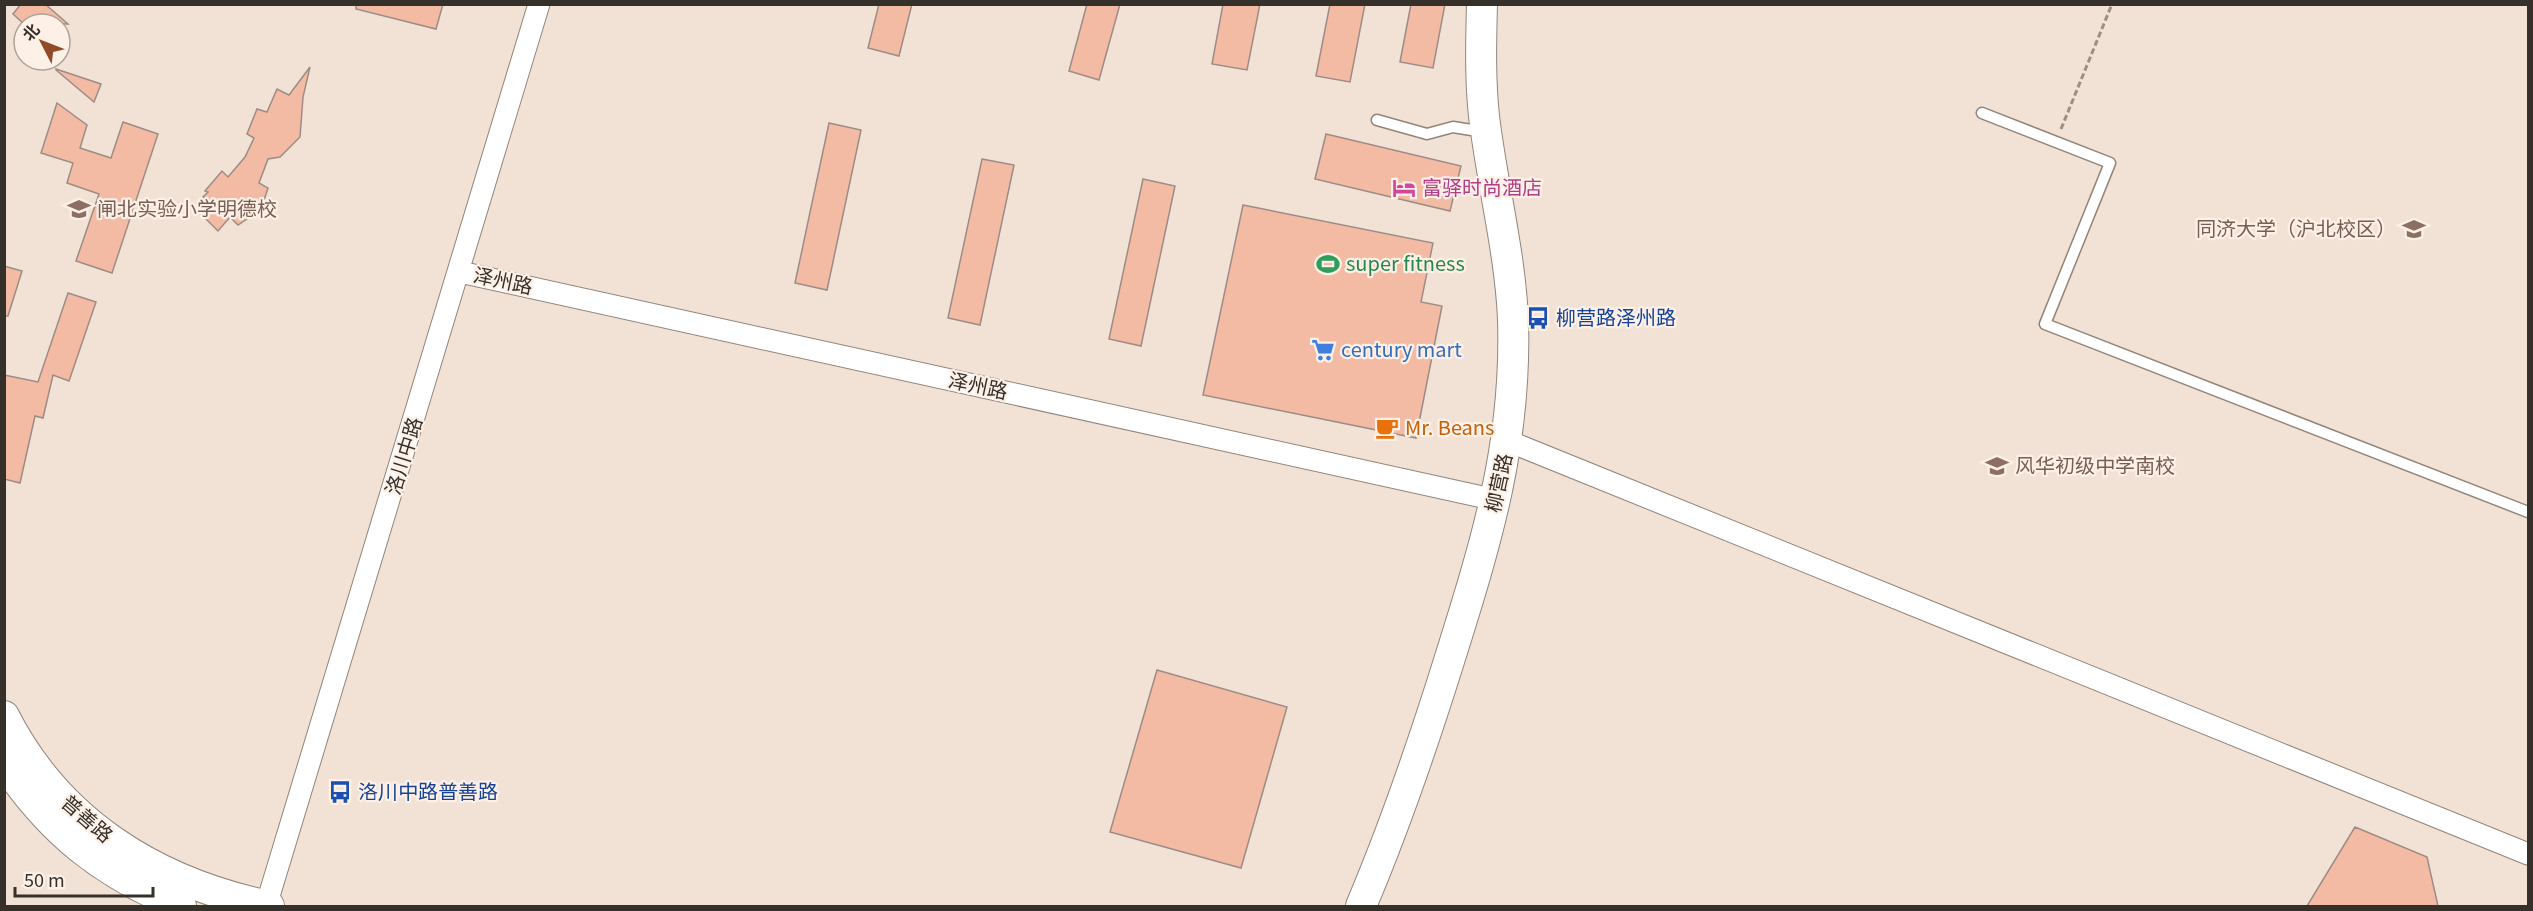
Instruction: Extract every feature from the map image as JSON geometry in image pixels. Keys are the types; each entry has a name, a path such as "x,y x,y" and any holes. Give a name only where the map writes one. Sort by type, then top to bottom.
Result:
{"main road":[{"name":"柳营路","path":"1361,906 1410,783 1473,584 1496,500 1508,441 1513,360 1510,280 1486,132 1480,60 1482,4"},
{"name":"普善路","path":"4,716 17,741 44,779 78,816 116,844 157,867 202,887 267,906"},
{"name":"普善路","path":"4,762 26,794 62,834 100,866 142,890 181,906"}],"street":[{"name":"洛川中路","path":"267,906 539,4"},
{"name":"泽州路","path":"460,272 1496,500"},
{"path":"1508,441 2529,855"}],"lane":[{"path":"1982,113 2110,163 2045,324 2529,512"},
{"path":"1377,120 1427,134 1453,127 1486,132"}],"path":[{"path":"2055,141 2112,4"}],"building":[{"path":"21,4 45,4 54,12 15,12"},
{"path":"356,4 443,4 436,29 356,9"},
{"path":"879,4 912,4 899,56 868,48"},
{"path":"1087,4 1120,4 1099,80 1069,71"},
{"path":"1223,4 1260,4 1247,70 1212,64"},
{"path":"1330,4 1365,4 1350,82 1316,76"},
{"path":"1411,4 1445,4 1433,68 1400,62"},
{"path":"310,67 303,97 300,137 280,157 268,159 259,183 268,188 263,203 250,217 238,225 230,217 218,231 199,212 208,202 203,197 208,192 205,191 222,171 228,177 245,157 254,138 247,134 257,109 267,112 277,89 289,95"},
{"path":"58,72 101,84 94,102"},
{"path":"57,103 87,125 80,148 111,158 123,122 158,134 112,273 76,261 99,194 67,183 73,163 41,153"},
{"path":"829,123 861,130 827,290 795,283"},
{"path":"1326,134 1461,166 1450,211 1315,179"},
{"path":"982,159 1014,165 980,325 948,318"},
{"path":"1143,179 1175,186 1141,346 1109,339"},
{"name":"century mart","path":"1243,205 1433,243 1421,302 1442,306 1416,438 1203,395"},
{"path":"4,266 22,271 8,316 4,316"},
{"path":"68,293 96,302 69,381 53,375 43,418 35,416 20,483 4,479 4,375 38,382"},
{"path":"1157,670 1287,707 1241,868 1110,832"},
{"path":"2355,827 2427,857 2438,906 2307,906"}],"place":[{"name":"富驿时尚酒店","path":"1404,188"},
{"name":"闸北实验小学明德校","path":"79,209"},
{"name":"同济大学（沪北校区）","path":"2414,229"},
{"name":"super fitness","path":"1328,264"},
{"name":"柳营路泽州路","path":"1538,318"},
{"name":"century mart","path":"1323,350"},
{"name":"Mr. Beans","path":"1387,428"},
{"name":"风华初级中学南校","path":"1997,466"},
{"name":"洛川中路普善路","path":"340,792"}]}
